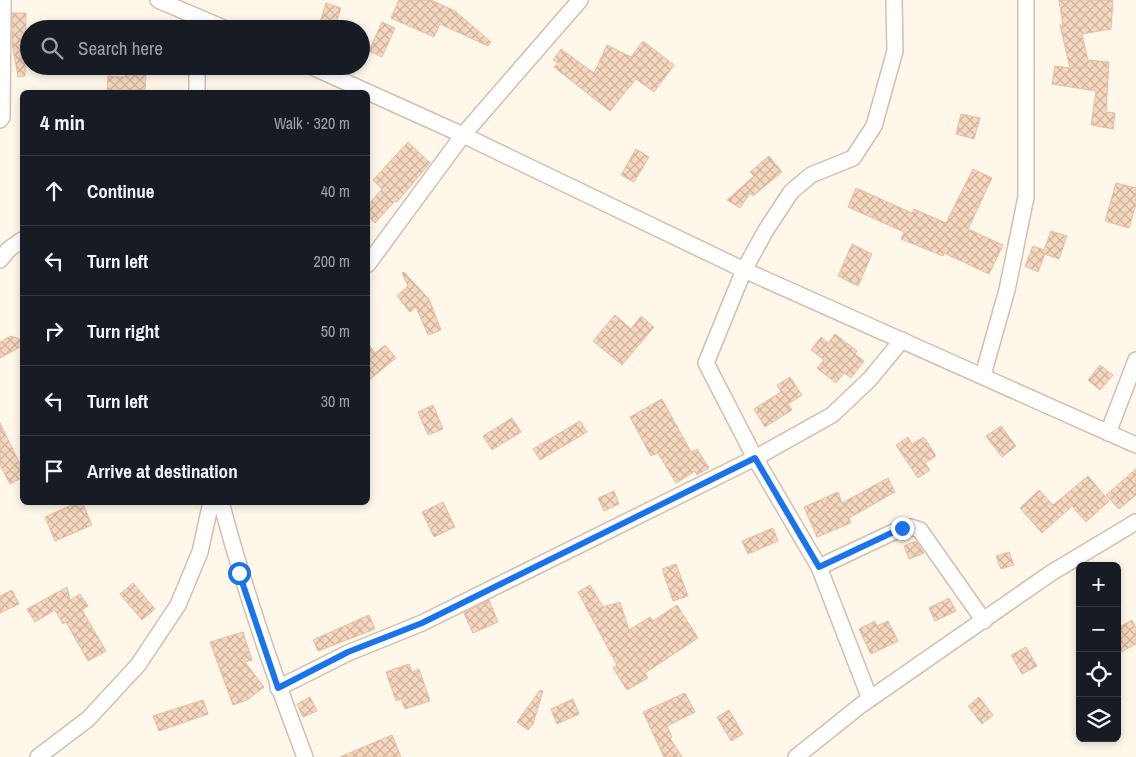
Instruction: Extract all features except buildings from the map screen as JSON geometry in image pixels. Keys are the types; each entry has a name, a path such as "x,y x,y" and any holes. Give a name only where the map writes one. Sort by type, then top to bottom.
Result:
{"street":[{"path":"0,120 2,117 2,0"},
{"path":"158,0 193,20"},
{"path":"370,261 463,135 580,0"},
{"path":"870,699 819,567 755,458 706,363 744,270 766,230 791,192 812,175 852,158 874,126 895,51 894,0"},
{"path":"983,375 1007,290 1026,197 1026,0"},
{"path":"197,75 197,90"},
{"path":"330,75 363,90"},
{"path":"370,93 463,135 744,270 983,375 1136,445"},
{"path":"0,260 9,249 20,241"},
{"path":"278,688 348,652 422,623 755,458 832,415 870,379 902,340"},
{"path":"1108,433 1136,360"},
{"path":"38,757 88,719 138,665 178,604 200,552 210,505"},
{"path":"222,505 239,573 278,688 305,757"},
{"path":"796,757 870,699 1051,573 1136,522"},
{"path":"819,567 902,528 911,527 920,530 984,621"}],"route":[{"path":"239,573 278,688 348,652 422,623 755,458 819,567 902,528"}]}
